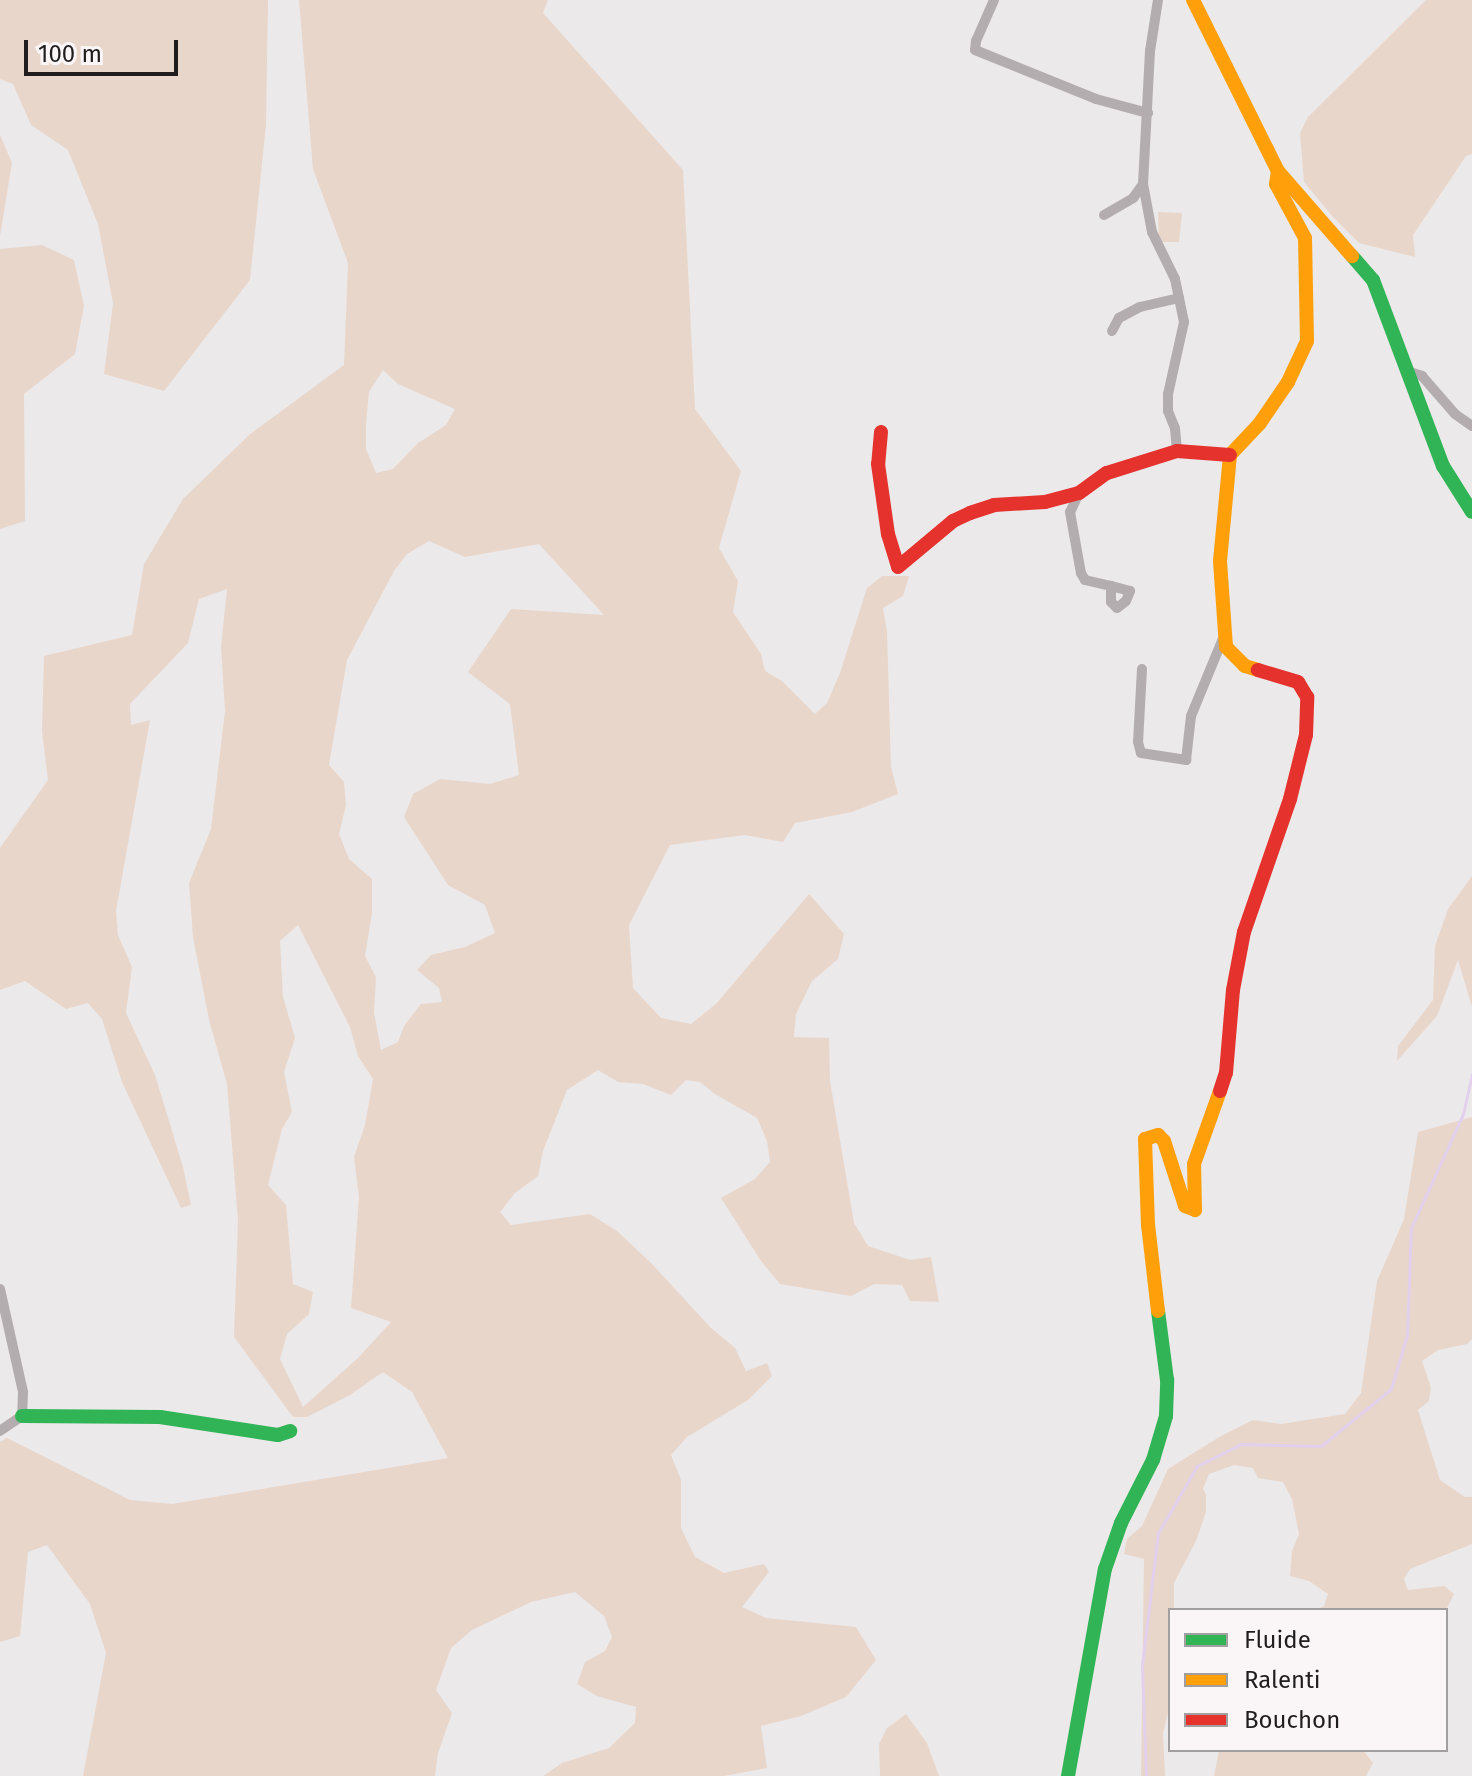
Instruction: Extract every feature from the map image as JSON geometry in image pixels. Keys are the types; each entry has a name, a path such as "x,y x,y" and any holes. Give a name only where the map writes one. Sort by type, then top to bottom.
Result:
{"street":[{"path":"994,0 975,50 1096,99 1148,113"},
{"path":"1158,0 1150,51 1148,113 1142,148 1143,184 1152,232 1175,279 1184,336 1168,402 1177,451"},
{"path":"1193,0 1278,171 1373,280 1443,466 1472,512"},
{"path":"1068,1776 1105,1569 1121,1523 1153,1460 1166,1416 1167,1380 1148,1225 1145,1139 1158,1135 1164,1141 1185,1206 1195,1210 1194,1164 1226,1073 1233,990 1244,932 1290,799 1306,735 1307,697 1298,682 1245,666 1226,647 1220,561 1230,455 1260,423 1288,382 1307,341 1305,238 1276,184 1278,171"},
{"path":"1104,215 1133,198 1143,184"},
{"path":"1112,331 1119,318 1140,307 1179,298"},
{"path":"1410,372 1422,376 1455,414 1472,426"},
{"path":"881,432 878,464 888,534 898,567 919,553 953,521 970,513 994,505 1045,502 1079,493 1107,473 1128,464 1177,451 1230,455"},
{"path":"1079,493 1070,512 1081,573 1085,580 1111,586"},
{"path":"1142,669 1138,730 1141,753 1186,760 1191,716 1225,634"},
{"path":"0,1289 23,1392 22,1416"},
{"path":"0,1431 22,1416 160,1417 278,1435 290,1431"}],"shaded area":[{"path":"0,0 268,0 266,125 250,280 164,391 104,374 113,303 98,224 68,150 31,125 13,84 0,79"},
{"path":"299,0 548,0 543,13 683,170 695,409 741,471 719,548 738,581 733,612 761,654 765,671 782,681 815,714 827,703 840,673 867,588 882,576 909,576 903,596 883,608 887,632 891,767 898,794 852,812 795,823 783,842 745,835 670,845 629,925 633,988 661,1018 691,1024 717,1003 809,894 844,934 838,959 812,981 796,1014 794,1037 829,1038 830,1081 854,1223 868,1246 910,1260 931,1257 939,1302 910,1301 902,1285 874,1284 851,1296 780,1284 761,1261 721,1198 755,1179 770,1162 767,1141 757,1118 700,1082 686,1080 671,1095 643,1084 618,1082 598,1070 567,1090 543,1151 538,1176 515,1193 500,1212 511,1225 590,1214 617,1231 652,1264 711,1328 735,1348 746,1371 767,1363 772,1376 748,1400 687,1437 671,1455 681,1480 681,1528 695,1557 724,1573 764,1564 769,1572 742,1607 766,1618 856,1627 876,1660 846,1697 801,1716 761,1726 767,1768 724,1776 543,1776 562,1763 609,1748 635,1723 636,1707 597,1696 577,1684 585,1662 605,1651 612,1637 604,1616 575,1592 531,1602 472,1630 451,1648 436,1690 452,1713 438,1753 435,1776 83,1776 106,1653 90,1604 47,1545 28,1552 20,1636 0,1642 0,1442 7,1438 130,1500 172,1504 448,1458 412,1392 383,1372 350,1395 307,1417 293,1417 234,1337 238,1221 227,1084 209,1020 193,937 189,883 211,829 225,711 221,647 227,589 199,599 188,643 130,704 131,725 150,720 116,911 118,935 132,967 126,1013 155,1075 183,1167 191,1205 181,1208 122,1082 102,1019 88,1003 66,1009 25,981 0,990 0,848 48,780 42,731 44,656 132,635 144,564 183,499 249,435 344,365 348,263 313,169","holes":["383,370 398,384 455,409 446,425 418,443 393,469 376,473 366,449 366,424 369,392","429,541 465,557 539,544 604,615 511,609 468,672 510,704 519,775 490,784 440,779 413,794 404,817 448,885 485,905 495,933 465,947 431,955 417,970 439,988 442,1002 421,1004 404,1026 398,1042 381,1050 374,1013 376,977 365,956 372,913 372,879 349,859 339,834 346,805 344,782 329,765 347,660 394,571 407,554","298,925 350,1027 358,1056 373,1079 365,1125 354,1157 359,1197 351,1308 391,1322 358,1358 303,1407 280,1359 287,1334 309,1314 313,1292 293,1284 286,1205 268,1185 282,1129 292,1112 284,1072 295,1038 283,997 280,941"]},
{"path":"1426,0 1472,0 1472,154 1466,156 1413,235 1415,257 1359,243 1333,217 1304,182 1300,133 1308,117"},
{"path":"0,135 12,163 0,236"},
{"path":"1158,212 1182,213 1179,242 1159,242"},
{"path":"42,245 74,260 84,306 75,354 24,394 25,521 0,529 0,249"},
{"path":"1472,876 1472,1007 1458,960 1437,1016 1397,1061 1398,1046 1433,1000 1435,946 1448,909"},
{"path":"1472,1117 1472,1339 1467,1344 1438,1350 1422,1361 1431,1388 1429,1401 1418,1410 1440,1480 1465,1497 1472,1497 1472,1544 1410,1569 1404,1579 1408,1590 1444,1586 1454,1594 1447,1608 1320,1608 1324,1606 1328,1594 1309,1581 1290,1576 1292,1551 1299,1534 1292,1499 1283,1482 1258,1478 1253,1468 1234,1465 1209,1474 1203,1489 1206,1512 1196,1541 1174,1583 1174,1608 1168,1608 1168,1713 1163,1733 1165,1776 1141,1776 1144,1559 1124,1554 1127,1539 1142,1526 1168,1469 1253,1420 1281,1424 1345,1414 1361,1393 1377,1281 1404,1219 1418,1132"},
{"path":"906,1714 927,1743 939,1776 880,1776 879,1744 887,1728"},
{"path":"1219,1752 1365,1752 1373,1763 1366,1776 1214,1776"}],"waterway":[{"path":"1146,1776 1142,1665 1158,1533 1197,1466 1241,1444 1321,1446 1391,1389 1407,1335 1411,1228 1463,1114 1472,1074"}],"traffic: fast":[{"path":"1352,256 1373,280 1443,466 1472,512"},
{"path":"1068,1776 1105,1569 1121,1523 1153,1460 1166,1416 1167,1380 1158,1311"},
{"path":"22,1416 160,1417 278,1435 290,1431"}],"traffic: slow":[{"path":"1193,0 1278,171 1352,256"},
{"path":"1258,670 1245,666 1226,647 1220,561 1230,455 1260,423 1288,382 1307,341 1305,238 1276,184 1278,171"},
{"path":"1158,1311 1148,1225 1145,1139 1158,1135 1164,1141 1185,1206 1195,1210 1194,1164 1220,1091"}],"traffic: jam":[{"path":"881,432 878,464 888,534 898,567 953,521 970,513 994,505 1045,502 1079,493 1107,473 1177,451 1230,455"},
{"path":"1220,1091 1226,1073 1233,990 1244,932 1290,799 1306,735 1307,697 1298,682 1258,670"}]}
